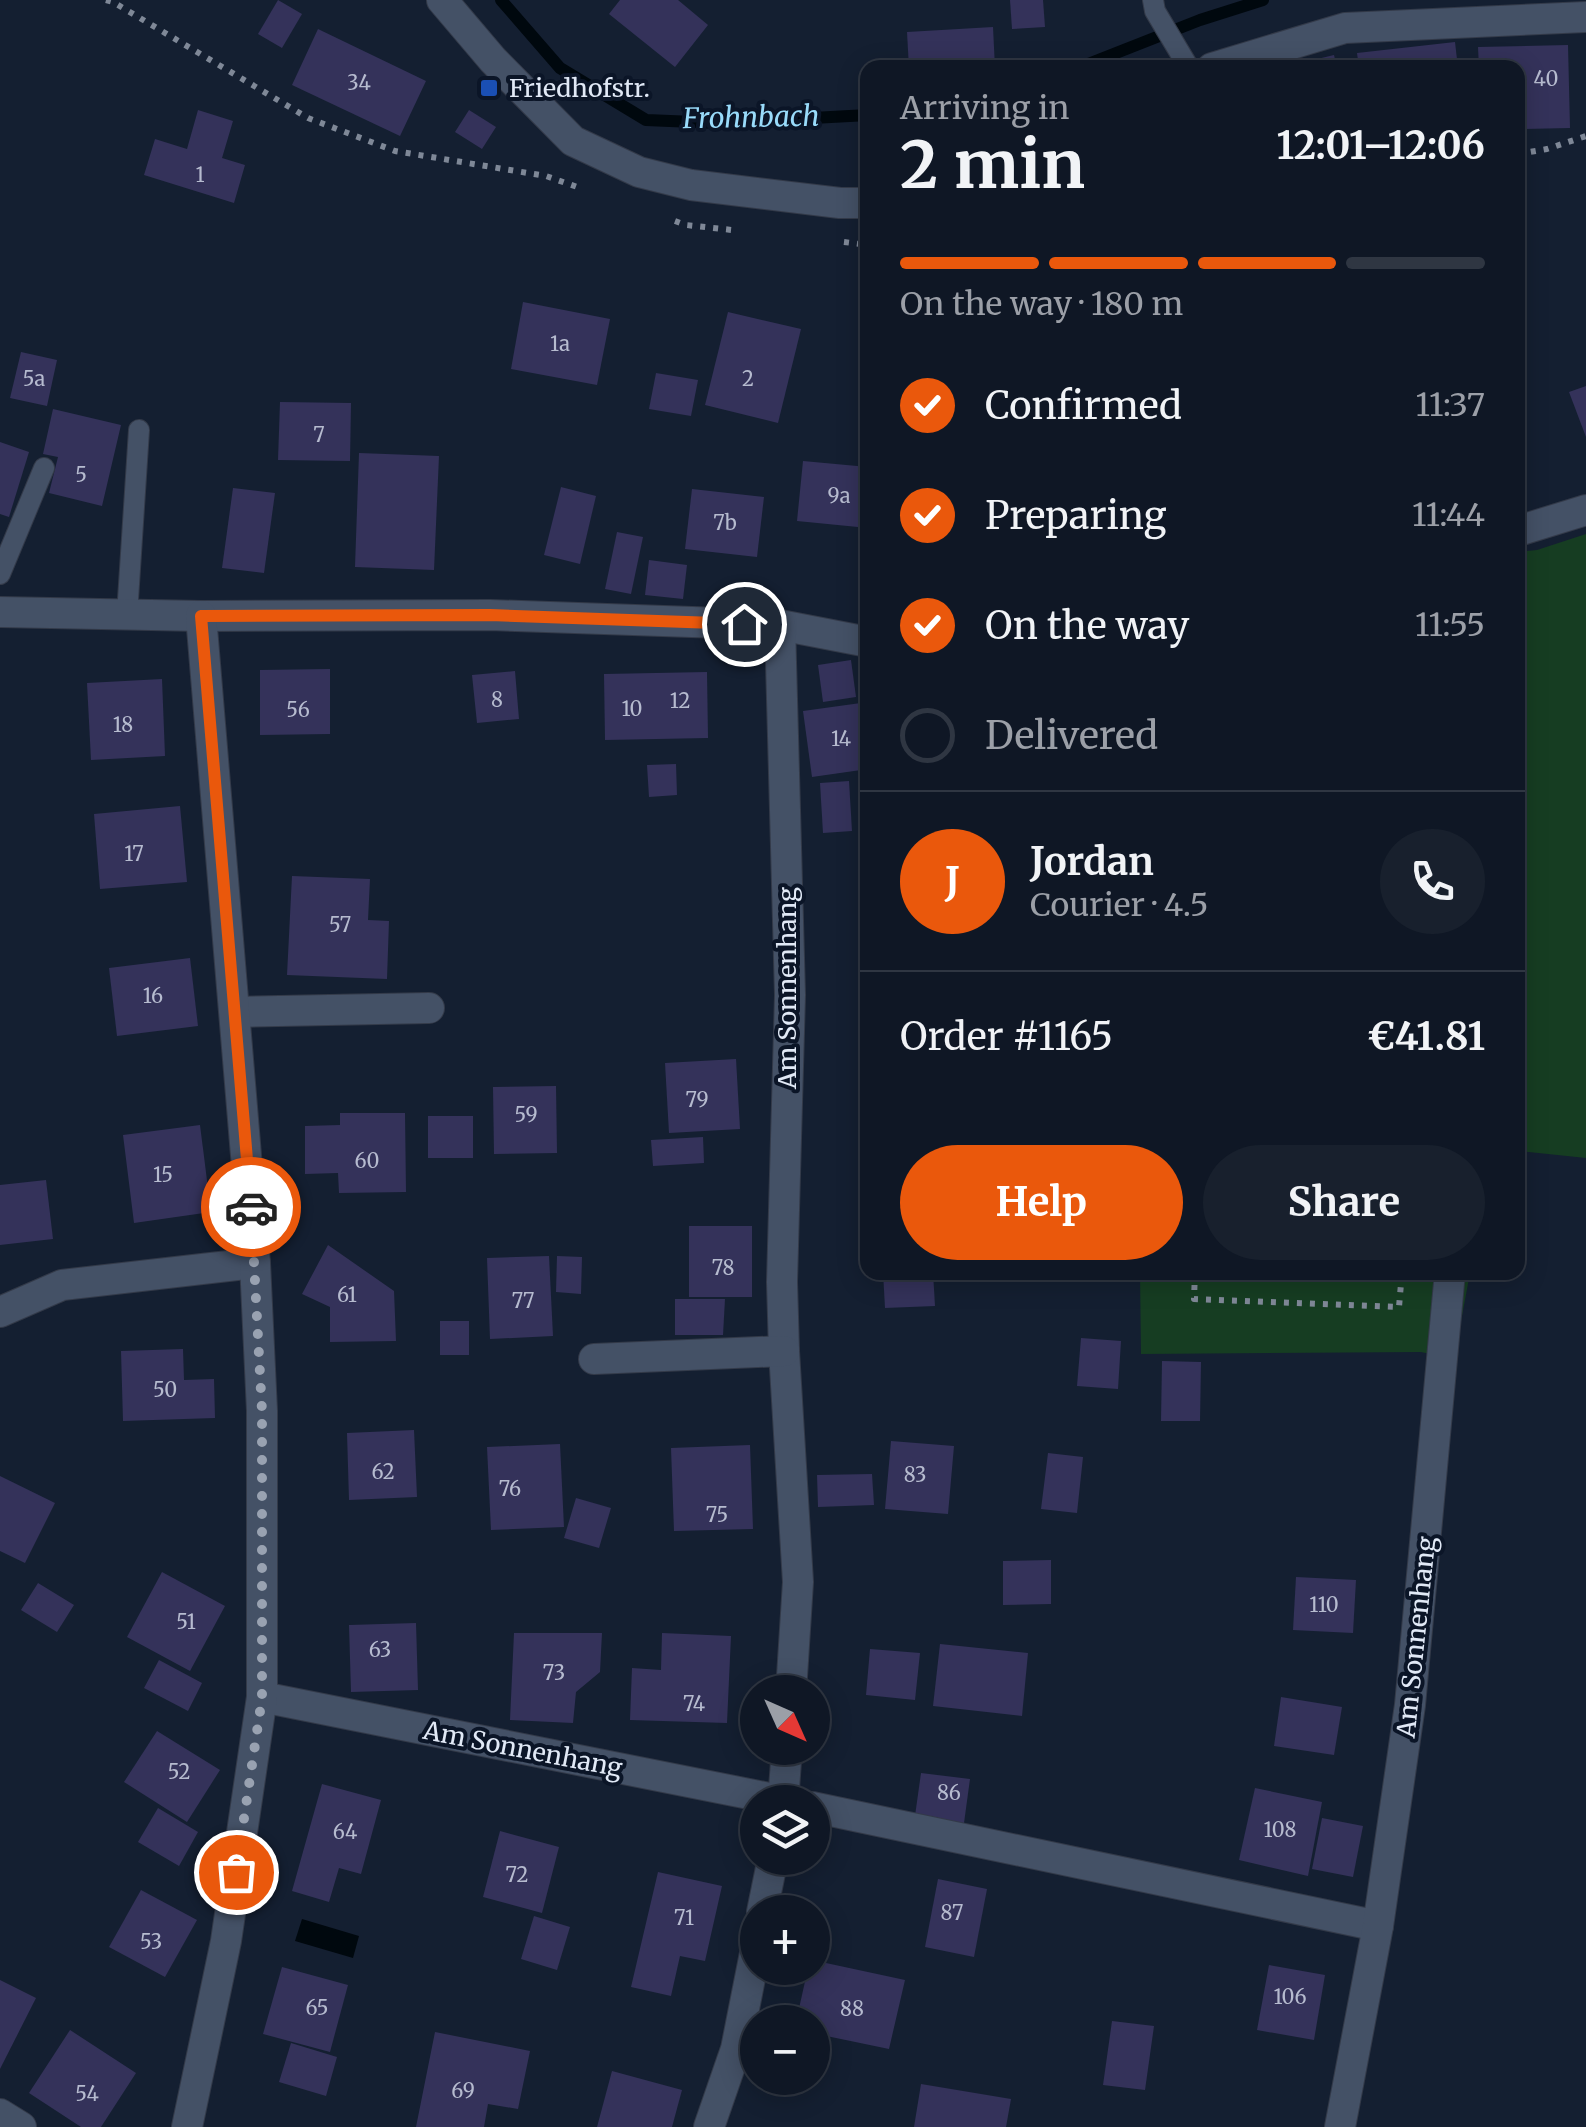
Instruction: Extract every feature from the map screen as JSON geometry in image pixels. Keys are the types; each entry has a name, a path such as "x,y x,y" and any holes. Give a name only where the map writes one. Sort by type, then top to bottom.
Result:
{"street":[{"path":"442,0 492,60 573,142 639,172 691,185 860,204"},
{"path":"1239,60 1345,28 1586,16"},
{"path":"1525,529 1586,510"},
{"path":"0,612 490,615 780,626 860,641"},
{"path":"188,2127 226,1941 262,1698 262,1411 255,1263 201,616"},
{"name":"Am Sonnenhang","path":"780,626 790,994 782,1282 798,1582 791,1675"},
{"path":"234,1012 429,1008"},
{"path":"0,1312 62,1285 255,1263"},
{"name":"Am Sonnenhang","path":"1340,2127 1378,1926 1410,1706 1449,1280"},
{"path":"594,1358 784,1351"},
{"name":"Am Sonnenhang","path":"262,1698 740,1793"},
{"path":"830,1811 1378,1926"},
{"path":"708,2127 736,2049 749,1985"},
{"path":"0,2114 21,2127"}],"lane":[{"path":"1154,6 1184,60"},
{"path":"127,615 139,430"},
{"path":"0,574 44,468"}],"path":[{"path":"106,0 308,118 394,151 546,176"},
{"path":"1525,153 1586,136"},
{"path":"1195,1280 1194,1299 1399,1307 1401,1280"}],"green space":[{"path":"1586,534 1586,1158 1525,1152 1525,551"},
{"path":"1140,1280 1469,1280 1454,1359 1421,1352 1141,1354"}],"shaded area":[{"path":"302,1919 359,1936 353,1958 295,1941"}],"building":[{"path":"278,0 302,14 282,48 258,34"},
{"path":"620,0 678,0 708,25 675,67 609,14"},
{"path":"1010,0 1043,0 1045,27 1012,29"},
{"path":"993,27 995,60 909,60 907,32"},
{"path":"318,29 426,81 400,136 292,85"},
{"path":"1455,42 1457,60 1358,60 1357,53"},
{"path":"1568,45 1570,128 1525,129 1525,60 1479,60 1478,47"},
{"path":"198,110 233,121 222,158 245,165 234,203 144,175 155,139 187,149"},
{"path":"469,110 496,127 482,149 455,132"},
{"path":"523,302 610,319 597,385 511,369"},
{"path":"728,312 801,329 778,423 705,405"},
{"path":"21,352 57,360 47,406 10,398"},
{"path":"656,373 698,380 691,416 649,409"},
{"path":"1586,386 1586,437 1569,392"},
{"path":"280,402 351,403 350,461 278,460"},
{"path":"53,409 121,425 102,506 49,493 58,457 43,454"},
{"path":"0,442 29,452 9,517 0,514"},
{"path":"359,453 439,456 434,570 355,567"},
{"path":"803,461 860,466 860,527 797,521"},
{"path":"561,487 596,496 580,564 544,555"},
{"path":"233,488 275,493 264,573 222,568"},
{"path":"692,489 764,497 757,557 685,549"},
{"path":"617,532 643,537 631,594 605,589"},
{"path":"649,560 687,565 683,599 645,595"},
{"path":"851,660 856,697 823,702 818,665"},
{"path":"330,669 330,734 260,735 260,670"},
{"path":"515,671 519,719 477,723 472,675"},
{"path":"707,672 708,738 605,740 604,674"},
{"path":"162,679 165,756 91,760 87,683"},
{"path":"860,703 860,770 812,777 803,711"},
{"path":"676,764 677,795 649,797 647,765"},
{"path":"849,781 852,831 823,833 820,783"},
{"path":"180,806 187,882 100,889 94,814"},
{"path":"292,876 370,879 368,920 389,921 387,979 287,975"},
{"path":"190,958 198,1026 117,1036 109,968"},
{"path":"736,1059 740,1129 669,1133 665,1063"},
{"path":"556,1086 557,1153 494,1154 493,1087"},
{"path":"340,1113 405,1113 406,1192 339,1193 338,1173 305,1174 305,1126 340,1125"},
{"path":"428,1116 473,1116 473,1158 428,1158"},
{"path":"200,1125 211,1212 134,1223 123,1135"},
{"path":"703,1137 704,1163 653,1166 651,1140"},
{"path":"46,1180 53,1239 0,1245 0,1185"},
{"path":"689,1226 752,1226 752,1297 689,1297"},
{"path":"328,1245 394,1291 396,1341 330,1342 330,1307 302,1294"},
{"path":"549,1256 553,1336 490,1339 487,1258"},
{"path":"557,1256 582,1257 581,1294 556,1292"},
{"path":"883,1280 933,1280 935,1306 885,1308"},
{"path":"675,1299 725,1299 723,1335 675,1335"},
{"path":"440,1321 469,1321 469,1355 440,1355"},
{"path":"1081,1338 1121,1341 1118,1389 1077,1386"},
{"path":"183,1349 184,1380 214,1379 215,1418 123,1421 121,1351"},
{"path":"1162,1361 1201,1362 1200,1421 1161,1421"},
{"path":"414,1430 417,1497 349,1500 347,1433"},
{"path":"891,1441 954,1446 948,1514 885,1509"},
{"path":"560,1444 564,1527 491,1530 487,1447"},
{"path":"750,1445 753,1529 674,1531 671,1448"},
{"path":"1048,1453 1083,1457 1077,1513 1041,1509"},
{"path":"872,1474 874,1505 818,1507 817,1475"},
{"path":"0,1476 55,1503 25,1563 0,1551"},
{"path":"576,1498 611,1508 599,1548 564,1538"},
{"path":"1051,1560 1051,1604 1003,1605 1003,1561"},
{"path":"162,1572 225,1606 190,1671 127,1637"},
{"path":"1296,1577 1356,1580 1353,1633 1293,1630"},
{"path":"38,1583 74,1605 57,1632 21,1610"},
{"path":"416,1623 418,1690 351,1692 349,1625"},
{"path":"514,1633 602,1633 600,1672 576,1692 573,1723 510,1720"},
{"path":"662,1633 731,1636 727,1723 630,1720 632,1668 661,1670"},
{"path":"940,1644 1028,1653 1022,1716 933,1706"},
{"path":"870,1649 920,1653 915,1700 866,1695"},
{"path":"159,1660 202,1683 188,1711 144,1688"},
{"path":"1281,1697 1342,1707 1334,1755 1274,1746"},
{"path":"157,1731 220,1770 187,1822 124,1782"},
{"path":"921,1773 970,1779 964,1823 915,1816"},
{"path":"322,1784 381,1800 361,1874 339,1868 329,1902 292,1891"},
{"path":"1255,1788 1322,1802 1308,1876 1239,1860"},
{"path":"158,1808 198,1832 179,1866 138,1842"},
{"path":"1322,1818 1363,1826 1353,1877 1312,1869"},
{"path":"500,1831 559,1847 542,1913 483,1897"},
{"path":"658,1872 722,1886 705,1961 680,1956 671,1996 631,1987"},
{"path":"938,1879 987,1889 974,1957 925,1947"},
{"path":"141,1890 197,1920 165,1977 109,1947"},
{"path":"534,1916 570,1927 557,1970 521,1959"},
{"path":"830,1964 905,1980 889,2049 830,2037 830,2005 800,2005 804,1985 830,1985"},
{"path":"1269,1965 1325,1975 1314,2040 1257,2030"},
{"path":"282,1967 348,1985 330,2052 263,2034"},
{"path":"0,1980 36,1998 0,2069"},
{"path":"1112,2021 1154,2026 1145,2090 1103,2085"},
{"path":"70,2030 136,2073 101,2127 81,2127 29,2093"},
{"path":"435,2032 530,2051 518,2109 488,2104 484,2127 416,2127"},
{"path":"291,2043 337,2057 326,2096 279,2082"},
{"path":"612,2071 682,2090 672,2127 597,2127"},
{"path":"921,2084 1011,2099 1006,2127 914,2127"}],"waterway":[{"name":"Frohnbach","path":"501,0 560,68 646,120 718,123 860,115"},
{"name":"Frohnbach","path":"1098,60 1263,0"}],"way so far":[{"path":"236,1872 262,1698 262,1411 251,1207"}],"place":[{"name":"Friedhofstr.","path":"489,88"}],"route":[{"path":"251,1207 201,616 490,615 744,624"}]}
